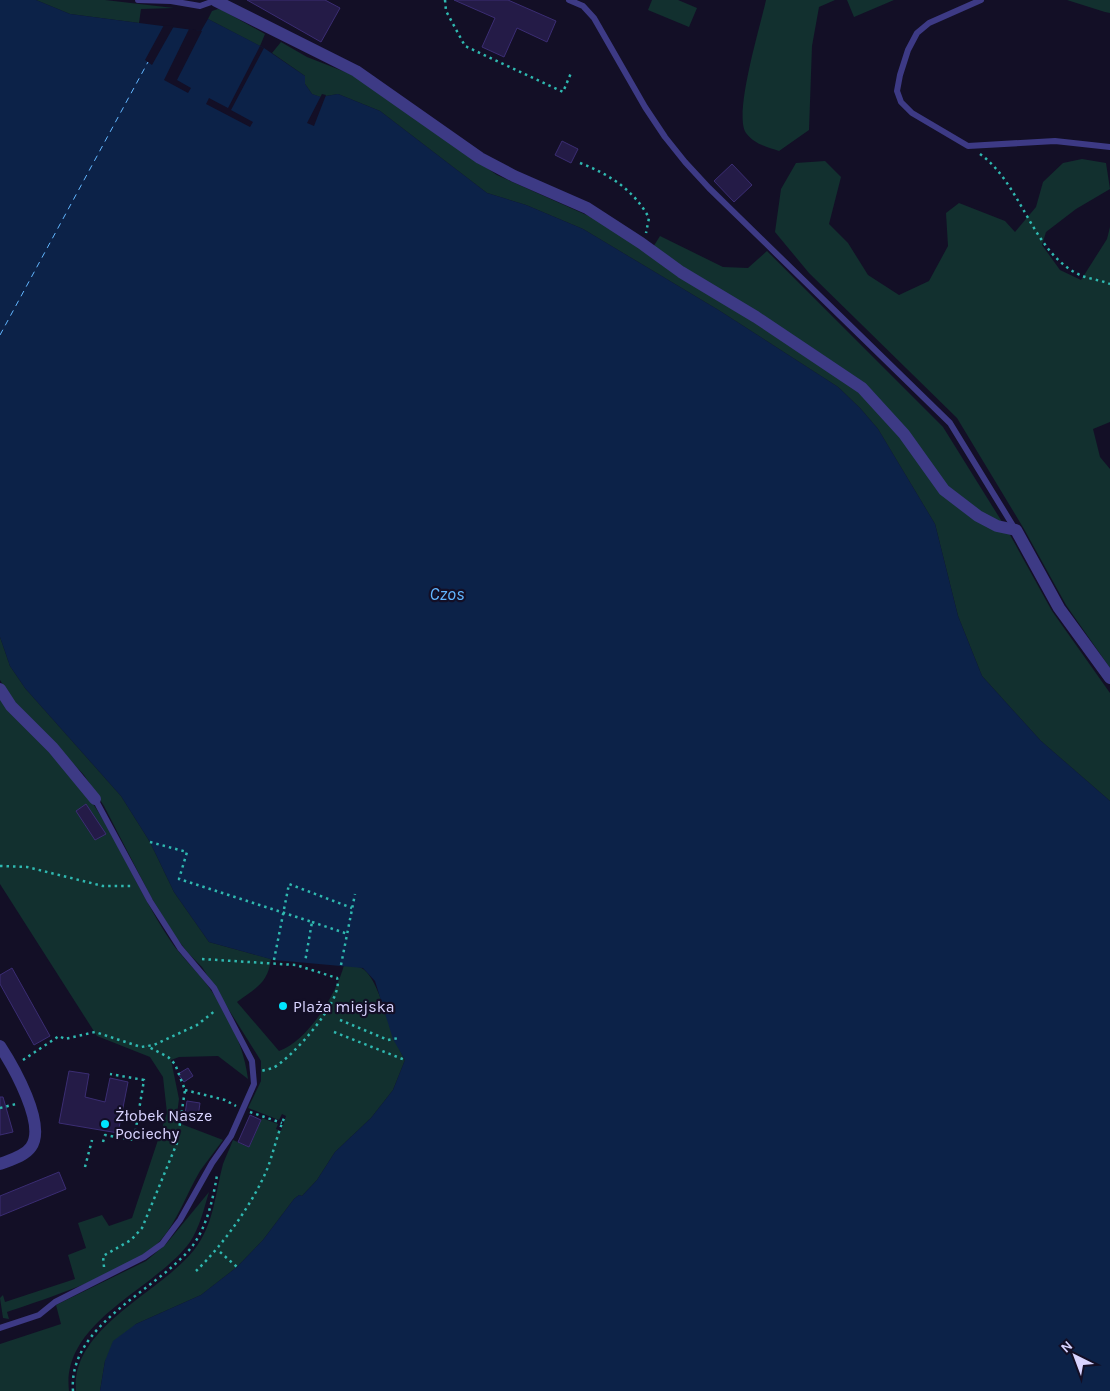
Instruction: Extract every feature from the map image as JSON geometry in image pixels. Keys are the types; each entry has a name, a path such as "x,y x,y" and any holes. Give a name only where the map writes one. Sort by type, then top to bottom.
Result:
{"street":[{"path":"216,1 356,71 480,158 514,176 587,208 641,243 680,272 756,317 862,388 904,434 944,490 984,519 997,526 1016,530 1059,608 1110,678"},
{"path":"0,689 11,706 59,755 95,799"},
{"path":"0,1046 13,1066 36,1126 34,1142 25,1153 0,1164"}],"lane":[{"path":"138,0 171,1 200,6 216,1"},
{"path":"569,0 583,6 594,18 665,138 709,188 950,423 1016,530"},
{"path":"981,0 929,23 917,32 908,50 900,74 897,91 901,102 912,113 968,146 1055,141 1110,147"},
{"path":"0,1328 39,1315 55,1302 144,1257 162,1244 180,1220 212,1162 231,1136 254,1084 255,1072 244,1043 214,988 188,957 150,901 95,799"}],"path":[{"path":"445,0 446,10 465,46 563,92 571,74"},
{"path":"968,146 989,161 1004,178 1054,255 1081,276 1110,284"},
{"path":"580,163 612,177 642,206 649,218 645,237"},
{"path":"150,842 187,852 179,879 348,934"},
{"path":"0,866 27,867 103,886 131,886 140,882"},
{"path":"274,960 289,884 352,908"},
{"path":"341,965 355,894"},
{"path":"305,962 312,922"},
{"path":"188,957 296,965 336,978 339,984 336,996 311,1031 285,1058 272,1068 255,1072"},
{"path":"13,1066 59,1036 64,1039 95,1032 141,1047 154,1045 197,1025 223,1005"},
{"path":"340,1020 388,1040 399,1038"},
{"path":"334,1032 405,1060"},
{"path":"106,1276 103,1256 131,1240 142,1228 167,1172 177,1143 185,1090 175,1064 168,1057 147,1046"},
{"path":"103,1142 105,1135 134,1140 144,1080 110,1074"},
{"path":"185,1090 228,1102"},
{"path":"0,1108 27,1100"},
{"path":"196,1270 218,1247 250,1201 267,1168 285,1116"},
{"path":"263,1117 282,1123"},
{"path":"85,1167 92,1140"},
{"path":"73,1391 74,1372 77,1362 98,1328 190,1249 202,1230 210,1206 217,1172"},
{"path":"220,1252 237,1267"}],"green space":[{"path":"36,0 105,0 174,8 141,9 139,23 70,14"},
{"path":"652,0 678,0 697,8 689,27 648,10"},
{"path":"766,0 835,0 819,7 812,46 809,130 779,151 753,140 746,133 743,123 745,89"},
{"path":"847,0 894,0 854,17"},
{"path":"1067,0 1110,0 1110,13 1105,12"},
{"path":"218,9 265,34 260,46 208,19 212,11"},
{"path":"281,42 307,57 353,75 497,175 591,217 650,252 660,236 723,267 748,268 767,251 943,427 1009,533 1052,611 1110,693 1110,801 1041,741 982,676 958,616 935,524 878,429 838,387 720,311 583,229 526,205 487,193 380,111 338,94 320,97 312,94 305,84 305,76 272,53"},
{"path":"1082,159 1106,163 1110,189 1076,209 1046,232 1042,245 1060,270 1081,280 1107,239 1110,227 1110,422 1093,429 1100,457 1110,469 1110,668 1066,605 1024,529 957,418 809,273 775,232 781,189 796,163 825,161 841,177 829,224 848,243 868,275 899,295 929,281 948,246 946,213 959,203 1005,221 1015,232 1036,207 1043,182 1063,163"},
{"path":"0,637 10,666 25,688 121,796 150,842 174,892 209,942 271,959 264,979 255,989 237,1002 279,1051 290,1046 320,1015 335,989 344,965 361,968 369,975 375,985 405,1060 393,1090 371,1118 335,1152 317,1180 302,1196 299,1195 294,1199 263,1240 237,1267 201,1295 136,1324 105,1361 100,1391 76,1391 78,1369 87,1348 120,1313 179,1266 194,1250 210,1220 223,1164 233,1140 249,1147 262,1118 278,1124 276,1129 281,1131 286,1116 282,1114 279,1120 248,1108 261,1081 261,1061 202,967 175,936 151,897 104,806 84,775 10,697 0,680"},
{"path":"0,696 62,763 94,804 158,921 179,952 204,980 222,1008 239,1042 248,1079 218,1056 179,1057 171,1060 179,1099 176,1122 223,1140 200,1171 172,1225 160,1241 147,1252 130,1262 110,1273 44,1300 7,1312 9,1319 3,1318 0,1298 3,1295 5,1302 75,1279 68,1255 86,1248 78,1223 102,1215 109,1226 132,1218 167,1113 163,1077 150,1057 97,1036 0,884"},
{"path":"209,1192 199,1224 190,1242 155,1276 113,1308 80,1345 70,1366 69,1391 0,1391 0,1344 61,1324 56,1305 146,1261 166,1244"}],"water":[{"name":"Czos","path":"0,0 36,0 70,14 201,31 208,19 264,48 305,76 305,84 312,94 321,97 338,94 380,111 487,193 526,205 583,229 720,311 838,387 878,429 935,524 958,616 982,676 1041,741 1110,801 1110,1391 100,1391 105,1361 113,1341 136,1324 201,1295 237,1267 263,1240 294,1199 299,1195 302,1196 317,1180 335,1152 371,1118 393,1090 405,1060 393,1039 375,981 363,968 274,960 209,942 174,892 150,842 121,796 25,688 10,666 0,637"}],"pier":[{"path":"164,25 174,26 152,65 145,60"},
{"path":"189,29 202,31 177,80 191,88 188,93 164,80"},
{"path":"260,46 264,48 231,110 253,122 250,127 206,104 209,98 228,108"},
{"path":"322,94 326,95 314,126 307,123"}],"building":[{"path":"247,0 325,0 340,8 321,42"},
{"path":"454,0 508,0 556,21 547,42 517,28 504,57 482,47 495,18"},
{"path":"562,141 578,149 571,163 555,155"},
{"path":"732,164 752,185 734,202 714,181"},
{"path":"86,804 106,834 95,840 76,811"},
{"path":"12,968 50,1036 34,1045 0,984 0,975"},
{"path":"188,1068 193,1076 184,1082 178,1074"},
{"path":"69,1071 89,1074 85,1097 105,1102 110,1078 128,1082 118,1133 59,1123"},
{"path":"0,1097 3,1097 13,1132 0,1135"},
{"path":"187,1101 200,1103 198,1117 185,1114"},
{"path":"250,1115 261,1120 249,1147 238,1142"},
{"path":"59,1172 66,1189 0,1216 0,1196"}],"ferry route":[{"path":"0,335 148,62"}],"place":[{"name":"Plaża miejska","path":"283,1006"},
{"name":"Żłobek Nasze Pociechy","path":"105,1124"}]}
